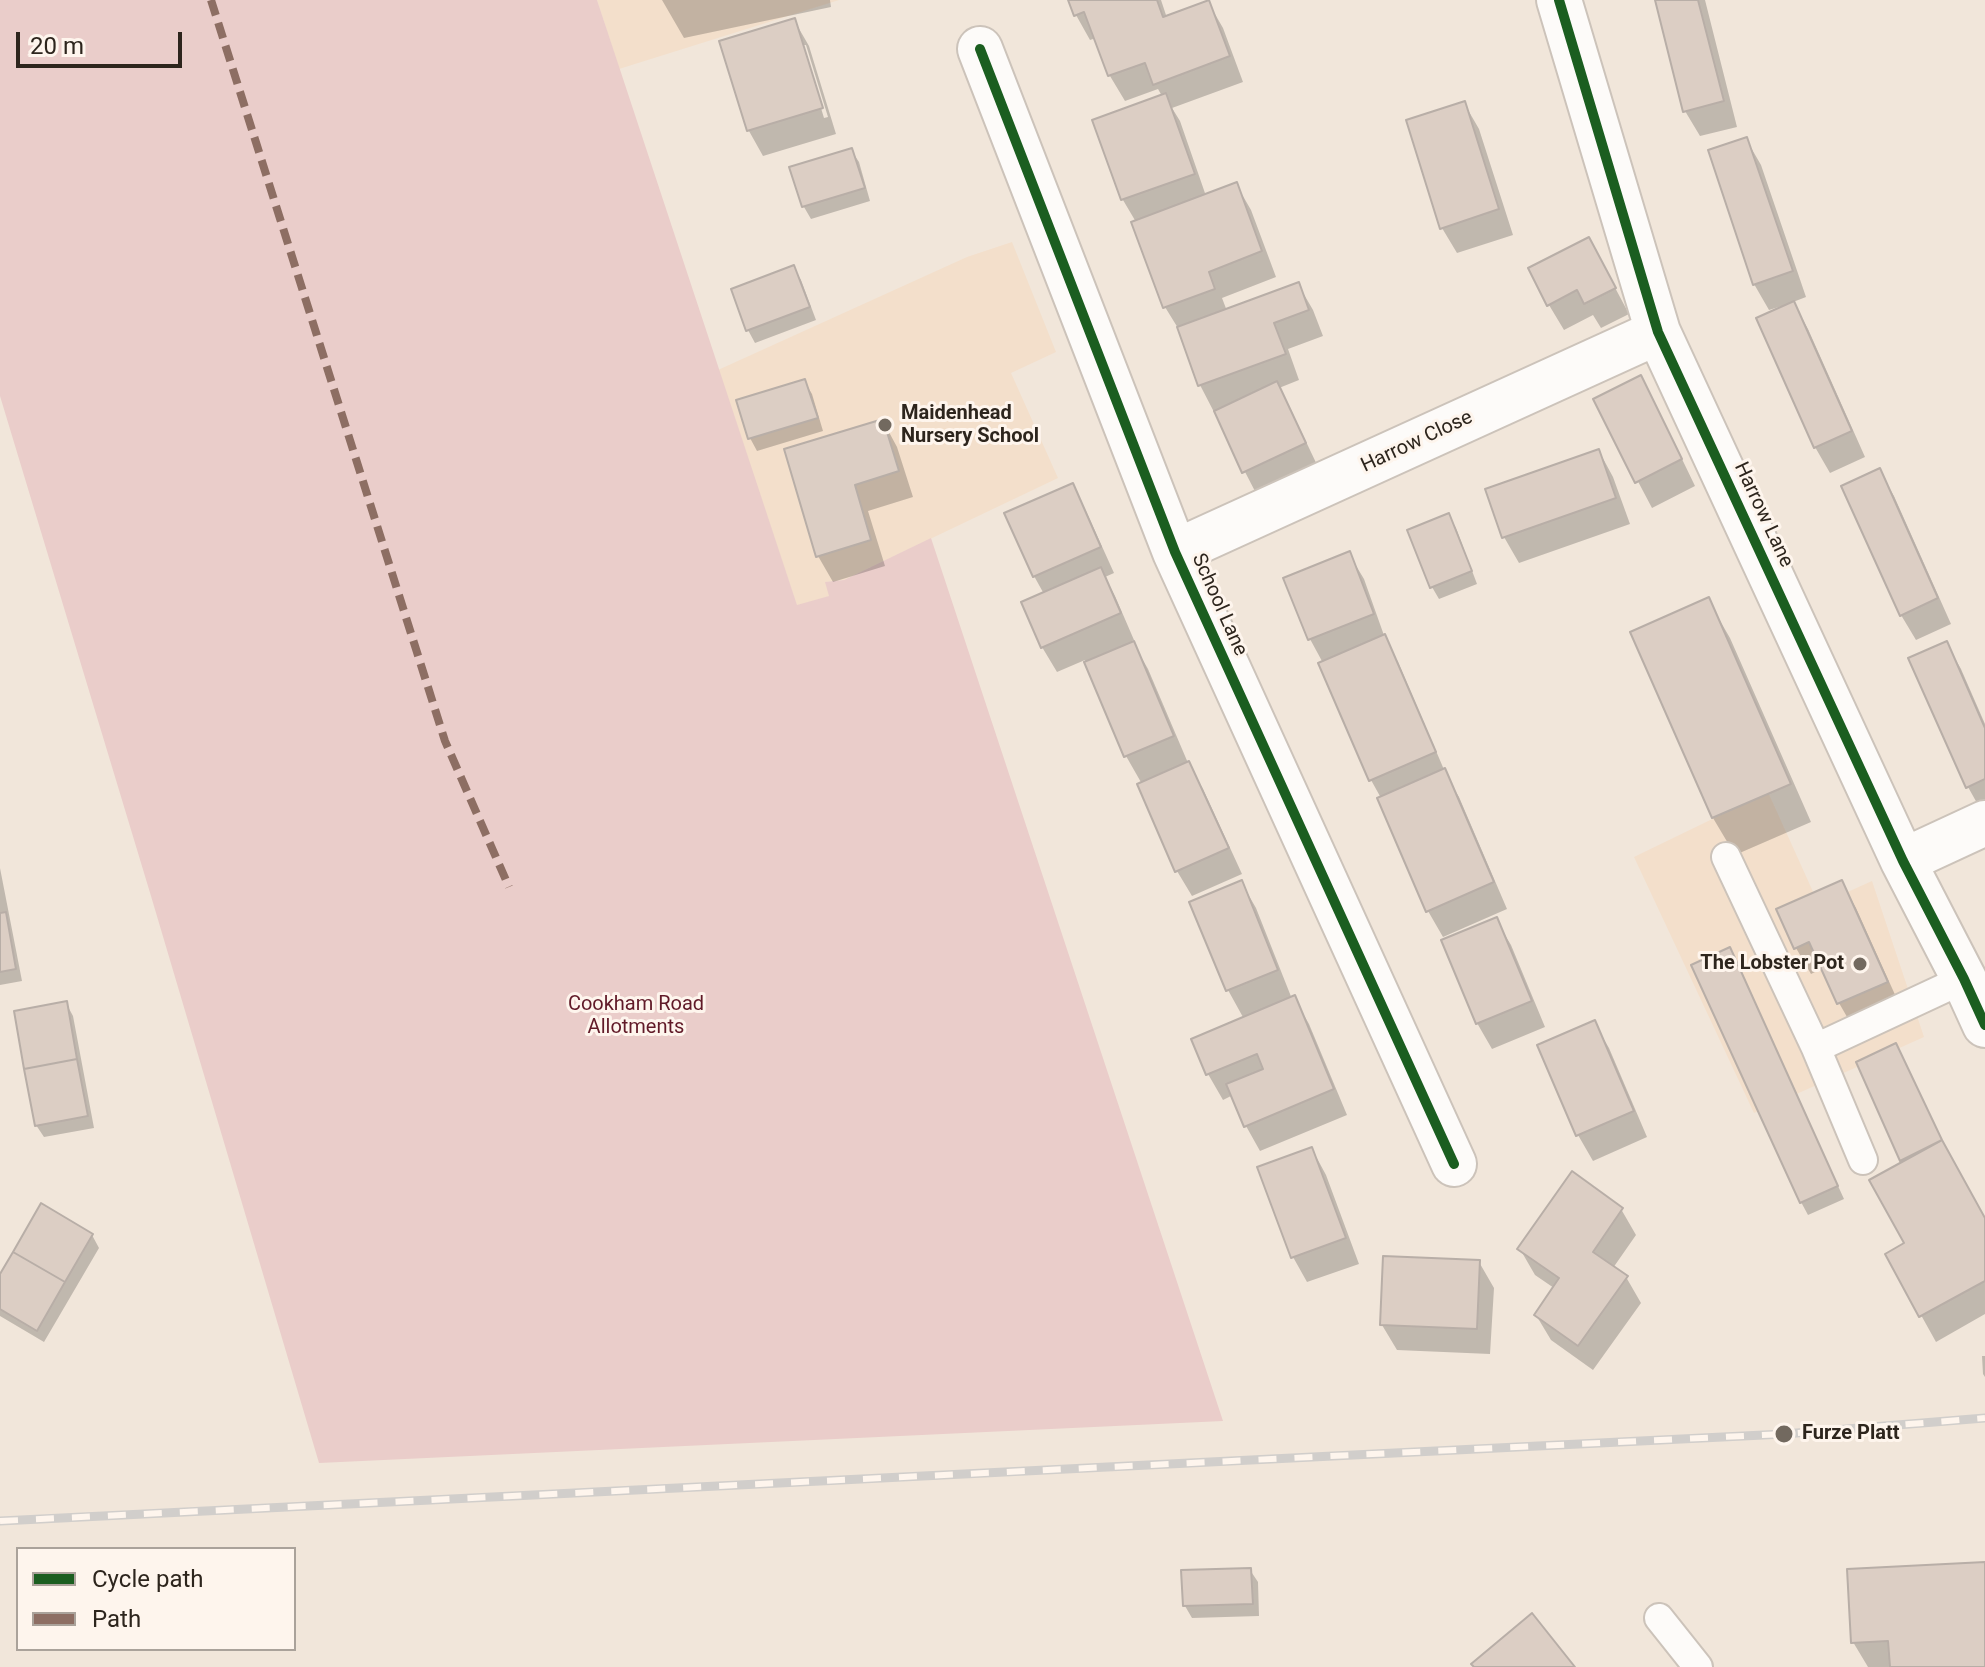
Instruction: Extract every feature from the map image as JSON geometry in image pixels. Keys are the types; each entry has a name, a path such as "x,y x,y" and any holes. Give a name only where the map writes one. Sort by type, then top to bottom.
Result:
{"street":[{"name":"Harrow Lane","path":"1559,0 1658,332 1903,861 1985,1025"},
{"name":"School Lane","path":"980,49 1175,552 1454,1164"},
{"name":"Harrow Close","path":"1175,552 1658,332"},
{"path":"1903,861 1985,823"}],"lane":[{"path":"1726,857 1816,1048 1863,1160"},
{"path":"1816,1048 1964,979"},
{"path":"1659,1618 1698,1667"}],"shaded area":[{"path":"597,0 839,0 619,69"},
{"name":"Maidenhead Nursery School","path":"1012,242 1056,352 1011,373 1058,478 844,580 826,582 830,596 797,606 718,370 967,257"},
{"path":"1768,792 1819,905 1872,881 1924,1037 1754,1113 1634,857"}],"green space":[{"name":"Cookham Road Allotments","path":"0,0 597,0 797,605 829,596 825,582 844,580 931,538 1223,1421 319,1463 0,396"}],"building":[{"path":"1068,0 1157,0 1163,17 1209,0 1230,56 1153,85 1145,63 1108,76 1084,12 1074,16"},
{"path":"1655,0 1698,0 1724,101 1683,112"},
{"path":"795,18 823,108 747,131 719,41"},
{"path":"1166,93 1195,174 1121,200 1092,120"},
{"path":"1465,101 1499,209 1440,229 1406,120"},
{"path":"1747,137 1793,271 1753,285 1708,150"},
{"path":"852,148 865,188 802,207 789,167"},
{"path":"1237,182 1262,251 1209,272 1215,289 1163,308 1131,222"},
{"path":"1589,237 1616,288 1584,304 1577,290 1547,306 1528,268"},
{"path":"794,265 810,307 746,331 731,289"},
{"path":"1299,282 1309,310 1274,323 1286,354 1198,386 1177,327"},
{"path":"1794,301 1852,431 1814,448 1756,318"},
{"path":"1641,375 1682,459 1635,483 1593,399"},
{"path":"805,379 818,418 748,439 736,400"},
{"path":"1277,381 1306,443 1242,473 1214,411"},
{"path":"883,419 899,471 855,485 871,540 816,557 784,449"},
{"path":"1599,449 1616,498 1502,538 1485,489"},
{"path":"1880,468 1938,598 1900,616 1841,486"},
{"path":"1073,483 1101,547 1033,577 1004,513"},
{"path":"1449,513 1472,571 1430,588 1407,530"},
{"path":"1350,551 1374,614 1308,640 1283,578"},
{"path":"1101,567 1121,613 1041,648 1021,602"},
{"path":"1709,597 1791,784 1712,818 1630,632"},
{"path":"1385,634 1436,752 1369,781 1318,663"},
{"path":"1134,641 1174,736 1124,757 1084,662"},
{"path":"1947,641 1985,728 1985,779 1966,788 1908,658"},
{"path":"1189,761 1229,848 1175,872 1137,784"},
{"path":"1445,768 1494,882 1426,912 1377,798"},
{"path":"1242,880 1278,970 1226,991 1189,902"},
{"path":"1842,880 1888,982 1837,1004 1809,942 1794,949 1776,909"},
{"path":"6,912 16,969 0,972 0,913"},
{"path":"1497,917 1532,1001 1476,1024 1441,940"},
{"path":"1730,947 1838,1186 1800,1203 1691,965"},
{"path":"1295,995 1334,1089 1244,1127 1226,1084 1263,1069 1257,1054 1206,1075 1191,1039"},
{"path":"67,1001 77,1059 24,1069 14,1011"},
{"path":"1595,1020 1634,1111 1576,1136 1537,1045"},
{"path":"1896,1043 1942,1140 1900,1161 1856,1062"},
{"path":"77,1059 88,1116 35,1126 24,1069"},
{"path":"1942,1140 1985,1218 1985,1281 1919,1317 1885,1254 1904,1243 1869,1180"},
{"path":"1312,1147 1346,1238 1291,1258 1257,1167"},
{"path":"1572,1171 1623,1208 1593,1252 1628,1276 1578,1346 1534,1315 1559,1278 1517,1249"},
{"path":"41,1203 93,1234 65,1282 13,1252"},
{"path":"13,1252 65,1282 37,1331 0,1309 0,1274"},
{"path":"1383,1256 1480,1260 1477,1329 1380,1325"},
{"path":"1985,1562 1985,1667 1890,1667 1888,1641 1851,1643 1847,1569"},
{"path":"1251,1568 1253,1604 1183,1606 1181,1570"},
{"path":"1532,1613 1575,1667 1474,1667 1471,1664"}],"railway":[{"path":"0,1521 1784,1434 1985,1418"}],"marked path":[{"path":"211,0 445,741 509,887"}],"cycle path":[{"path":"1559,0 1658,332 1903,861 1985,1025"},
{"path":"980,49 1175,552 1454,1164"}],"place":[{"name":"Maidenhead Nursery School","path":"885,425"},
{"name":"The Lobster Pot","path":"1860,964"},
{"name":"Furze Platt","path":"1784,1434"}]}
